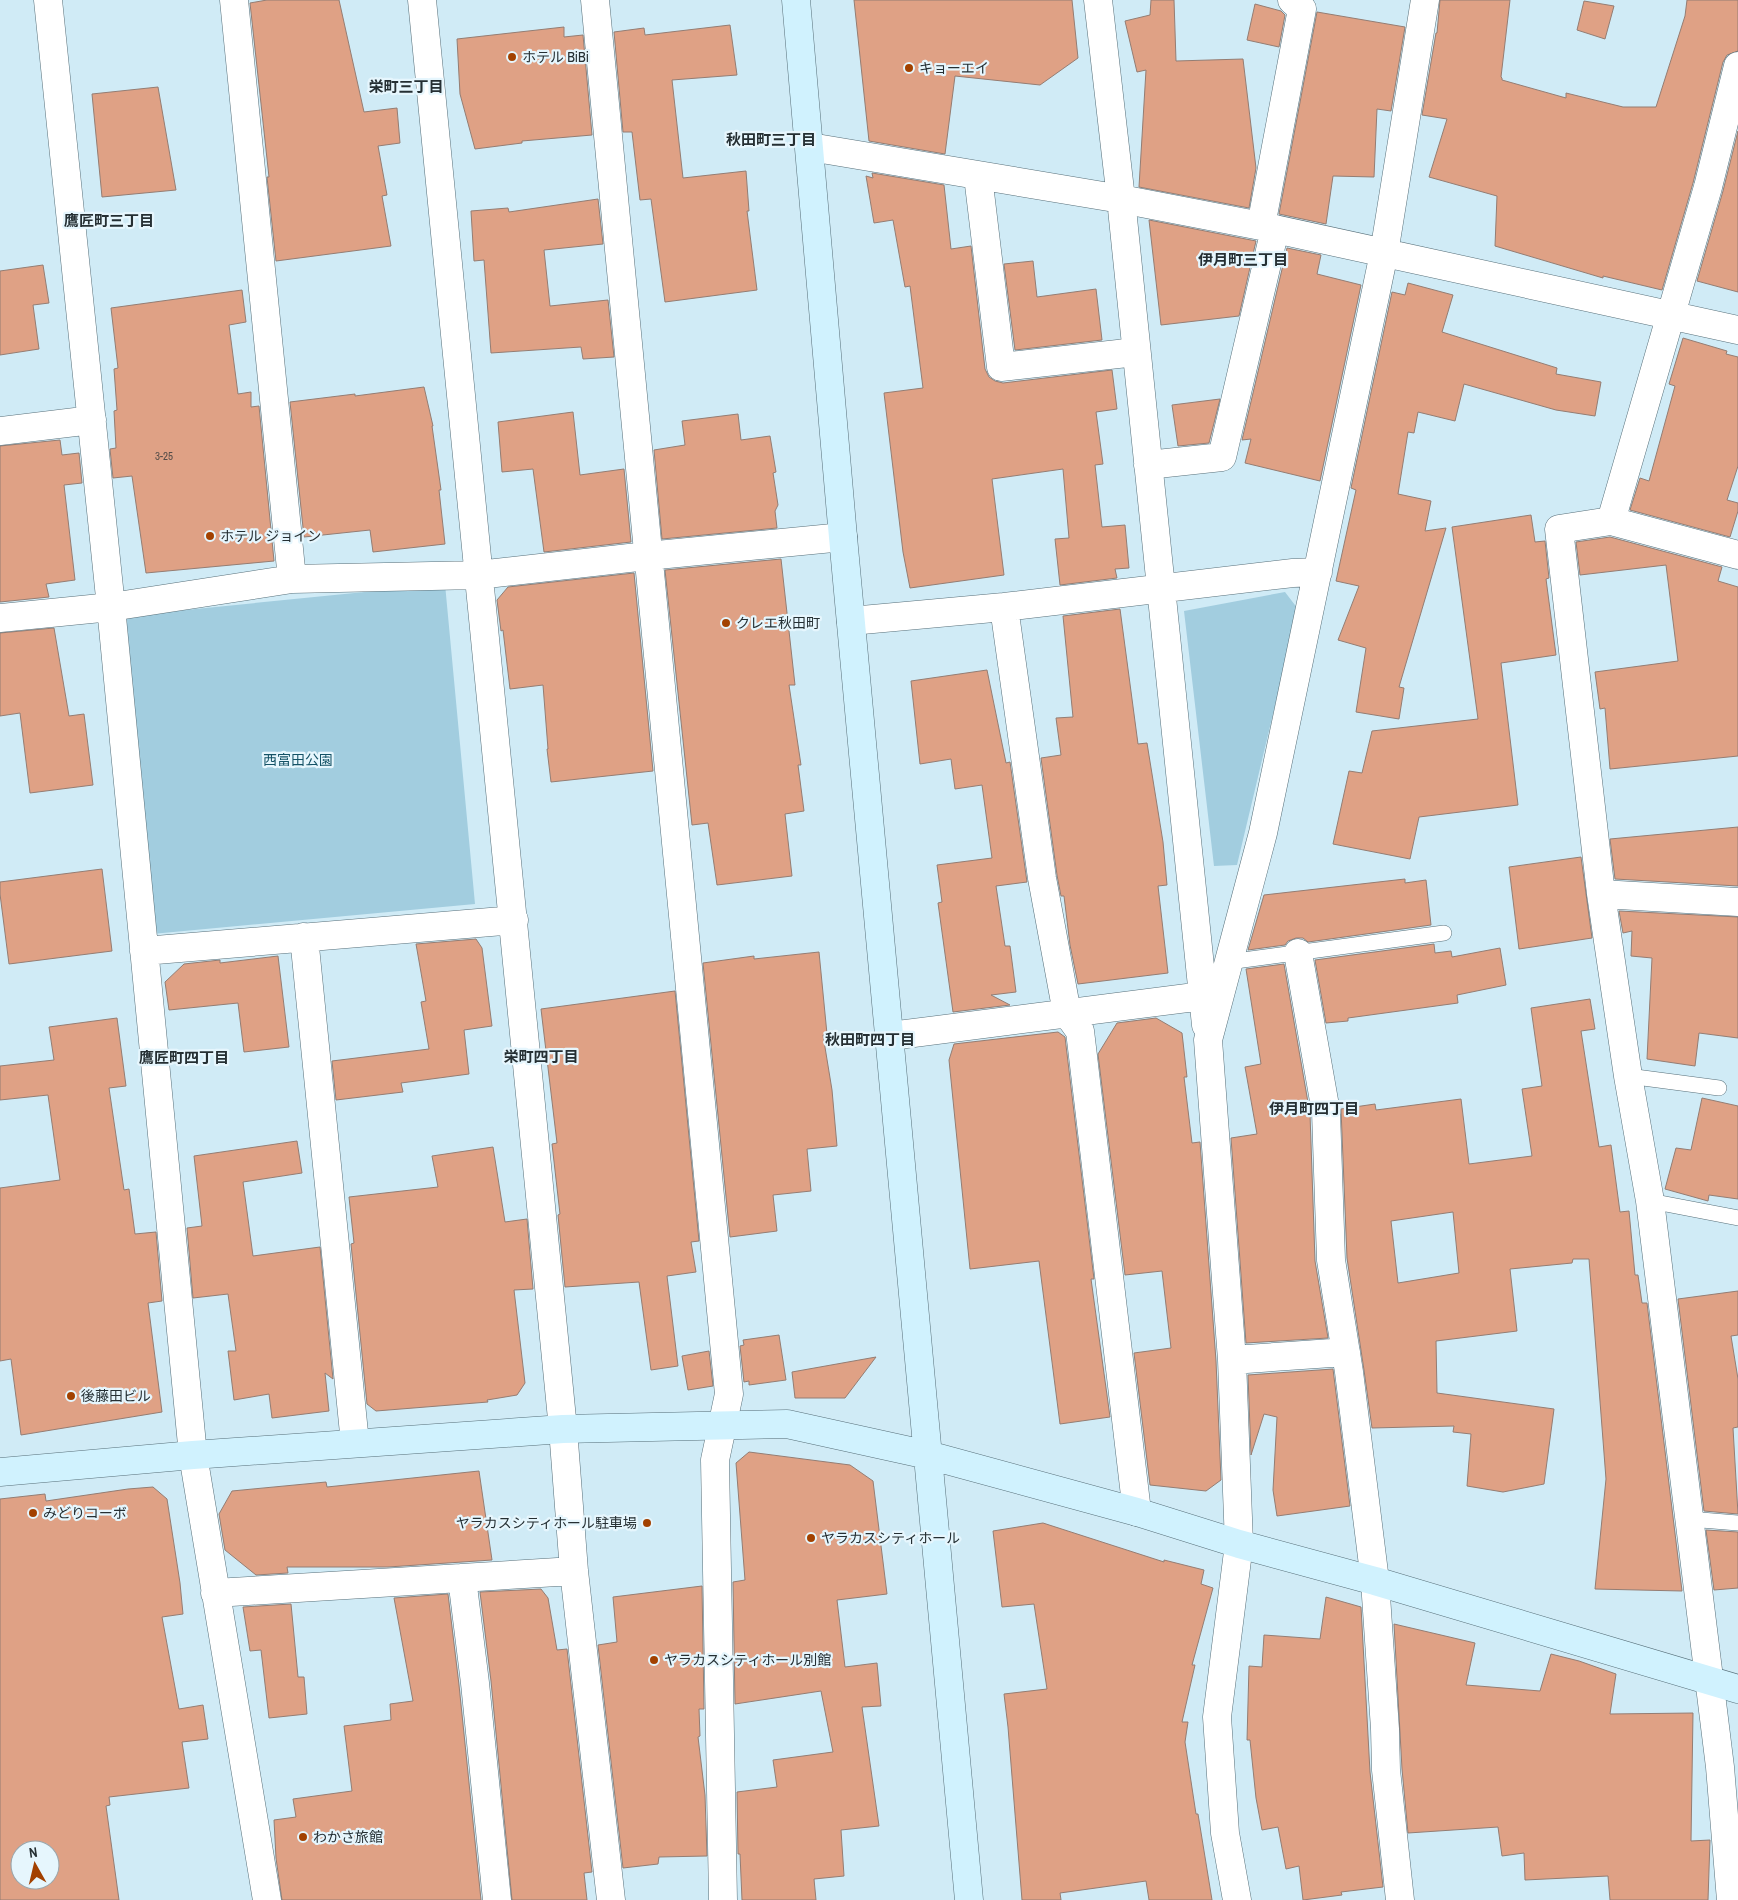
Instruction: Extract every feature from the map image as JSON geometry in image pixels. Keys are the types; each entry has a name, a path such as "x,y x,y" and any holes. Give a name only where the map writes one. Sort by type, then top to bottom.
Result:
{"street":[{"path":"48,0 112,607 193,1455 267,1900"},
{"path":"234,0 292,579"},
{"path":"422,0 514,920 563,1429 574,1571 611,1900"},
{"path":"595,0 729,1394 715,1460 723,1900"},
{"path":"796,0 843,537 969,1900"},
{"path":"1098,0 1121,199 1208,1040 1232,1360 1239,1544 1217,1717 1225,1833 1237,1900"},
{"path":"1148,465 1222,458 1268,227 1302,9 1292,0"},
{"path":"1208,1040 1263,833 1318,572 1384,253 1425,0"},
{"path":"1611,521 1672,316 1708,187 1738,66"},
{"path":"810,146 1121,199 1268,227 1738,330"},
{"path":"978,176 1001,368 1136,352"},
{"path":"0,431 92,420"},
{"path":"1731,1900 1720,1767 1650,1201 1628,1076 1601,894 1559,529 1611,521 1738,555"},
{"path":"0,618 112,607 292,579 478,575 843,537"},
{"path":"851,621 1004,607 1293,573 1318,572"},
{"path":"1004,607 1042,878 1067,1013 1080,1031 1137,1512"},
{"path":"1601,894 1738,902"},
{"path":"144,951 514,920"},
{"path":"304,937 355,1443"},
{"path":"1298,953 1326,1112 1331,1260 1346,1352 1375,1581 1386,1770 1400,1900"},
{"path":"890,1036 1202,996"},
{"path":"1232,1360 1346,1352"},
{"path":"0,1472 193,1455 563,1429 787,1424 928,1455 1137,1512 1239,1544 1375,1581 1738,1689"},
{"path":"215,1593 574,1571"},
{"path":"462,1578 475,1683 497,1900"}],"lane":[{"path":"1228,962 1444,933"},
{"path":"1628,1076 1719,1088"},
{"path":"1650,1201 1738,1218"},
{"path":"1689,1519 1738,1523"}],"green space":[{"name":"西富田公園","path":"445,584 475,904 152,934 125,616"},
{"path":"1285,592 1298,609 1237,865 1214,866 1184,611"}],"building":[{"path":"267,0 339,0 364,112 397,108 400,143 378,146 387,195 382,196 391,246 276,261 250,3"},
{"name":"キョーエイ","path":"854,0 1072,0 1078,58 1040,85 955,76 945,154 869,141"},
{"path":"1151,0 1174,0 1176,61 1243,59 1256,168 1249,208 1139,187 1146,70 1137,72 1125,21 1150,15"},
{"path":"1440,0 1510,0 1502,80 1566,98 1566,93 1623,107 1656,107 1685,16 1687,0 1738,0 1738,51 1727,55 1723,62 1693,183 1662,290 1603,276 1603,278 1495,246 1497,196 1429,177 1447,119 1422,115 1437,33"},
{"path":"1584,1 1614,6 1605,39 1577,30"},
{"path":"1255,4 1281,11 1285,15 1279,47 1247,40"},
{"path":"1317,12 1405,27 1391,111 1377,109 1374,177 1333,176 1326,224 1279,214"},
{"path":"730,25 737,75 672,80 683,178 746,171 749,211 747,211 757,290 665,302 651,199 640,200 632,132 623,132 614,32 644,28 645,35"},
{"path":"564,27 564,37 583,35 592,135 522,141 522,143 475,149 460,94 457,39"},
{"path":"158,87 176,190 102,197 92,94"},
{"path":"1738,131 1738,292 1697,281"},
{"path":"872,173 944,185 951,249 971,246 985,369 989,377 1003,383 1112,370 1117,409 1096,412 1103,464 1095,465 1102,527 1125,525 1129,568 1115,569 1117,578 1060,585 1055,539 1069,538 1063,469 992,479 1004,575 910,588 903,552 884,393 923,388 910,286 905,287 893,220 874,223 866,176 873,178"},
{"path":"598,199 603,244 544,250 550,306 608,300 614,357 583,359 581,347 491,353 484,260 474,261 471,211 508,208 509,212"},
{"path":"1149,220 1256,241 1239,316 1161,325"},
{"path":"1287,248 1321,255 1317,274 1361,285 1320,481 1245,463 1251,439 1242,440"},
{"path":"1033,261 1037,297 1096,289 1102,340 1015,350 1004,264"},
{"path":"43,265 49,303 33,305 39,349 0,355 0,271"},
{"path":"1408,283 1453,295 1442,332 1557,368 1556,374 1601,382 1595,416 1556,410 1464,384 1455,421 1418,412 1414,433 1408,432 1398,494 1431,501 1425,531 1446,528 1399,687 1404,688 1399,719 1356,712 1366,648 1338,640 1359,586 1336,581 1356,490 1351,488 1392,292 1405,295"},
{"path":"242,290 246,322 229,325 238,394 251,392 251,407 259,406 274,561 146,573 132,476 113,478 110,449 116,448 114,411 117,410 114,369 118,368 111,308"},
{"path":"1683,338 1727,351 1726,354 1738,357 1738,466 1727,500 1738,503 1738,511 1730,537 1630,510 1640,478 1649,481 1675,386 1669,384"},
{"path":"424,387 433,426 445,544 373,552 370,530 304,537 290,402"},
{"path":"1220,399 1209,443 1178,446 1172,405"},
{"path":"573,412 580,475 624,469 631,542 544,552 533,469 502,472 498,422"},
{"path":"738,414 741,440 770,436 776,472 773,473 778,505 775,511 777,528 662,539 654,450 685,445 682,421"},
{"path":"60,440 62,455 79,453 82,483 64,485 75,580 46,584 49,597 0,602 0,446"},
{"path":"1531,515 1535,542 1545,541 1549,578 1546,579 1556,655 1501,663 1518,805 1419,817 1410,859 1333,844 1349,771 1362,773 1372,731 1478,719 1452,527"},
{"path":"1610,537 1722,567 1718,581 1738,587 1738,756 1610,769 1605,708 1600,709 1595,672 1678,661 1666,565 1580,575 1576,542"},
{"path":"781,559 795,685 789,685 801,765 798,765 804,811 785,814 792,876 717,885 708,823 692,825 665,570"},
{"path":"634,573 653,771 551,782 543,685 510,689 503,630 501,631 497,600 508,587"},
{"path":"1120,609 1138,744 1147,743 1163,842 1167,885 1158,886 1168,973 1078,984 1070,945 1064,896 1061,896 1057,875 1041,758 1061,755 1056,718 1073,717 1063,616"},
{"path":"54,628 69,716 84,714 93,785 30,793 20,713 0,716 0,633"},
{"path":"987,670 1006,763 1010,762 1027,882 996,886 1005,946 1010,946 1016,992 991,995 1010,1005 953,1012 938,903 942,902 937,865 992,858 982,785 955,789 951,759 920,764 911,681"},
{"path":"1738,827 1738,886 1615,879 1610,839"},
{"path":"1581,857 1592,938 1519,949 1509,867"},
{"path":"102,869 112,951 9,964 0,882"},
{"path":"1405,879 1405,883 1426,880 1431,925 1308,942 1303,938 1296,938 1288,941 1285,945 1248,950 1264,895"},
{"path":"1619,911 1738,917 1738,1038 1699,1033 1695,1066 1647,1059 1652,958 1631,956 1632,931 1623,933"},
{"path":"476,939 482,948 492,1026 464,1030 469,1074 401,1083 403,1092 336,1100 332,1061 429,1049 421,1002 426,1001 416,944"},
{"path":"1434,944 1435,953 1451,951 1452,957 1500,948 1506,985 1457,995 1458,1003 1348,1018 1348,1021 1326,1023 1315,960"},
{"path":"819,952 827,1034 823,1035 832,1090 837,1146 807,1149 811,1191 773,1195 777,1231 730,1237 703,963 754,956 754,959"},
{"path":"278,956 289,1047 244,1052 238,1003 169,1010 165,982 184,964 220,960 220,963"},
{"path":"1284,964 1310,1114 1315,1261 1328,1338 1246,1343 1231,1138 1257,1134 1245,1067 1261,1064 1246,969"},
{"path":"675,991 699,1241 691,1242 696,1272 667,1276 678,1366 651,1370 639,1282 565,1287 558,1215 560,1214 552,1144 557,1143 541,1009"},
{"path":"1590,999 1595,1029 1581,1031 1599,1147 1611,1145 1620,1212 1629,1211 1635,1275 1638,1275 1642,1303 1647,1303 1682,1591 1595,1589 1606,1479 1589,1259 1573,1259 1572,1263 1510,1269 1517,1331 1436,1341 1437,1393 1554,1409 1544,1484 1503,1492 1467,1486 1471,1434 1453,1432 1454,1426 1372,1428 1347,1258 1341,1109 1375,1104 1376,1110 1461,1099 1469,1164 1532,1156 1522,1089 1542,1086 1531,1008","holes":["1453,1212 1459,1273 1398,1283 1391,1221"]},
{"path":"117,1018 126,1086 109,1088 124,1190 129,1189 135,1234 156,1232 162,1301 148,1303 162,1412 21,1435 11,1359 0,1361 0,1188 60,1180 48,1095 0,1100 0,1066 54,1060 49,1027"},
{"path":"1156,1018 1182,1033 1187,1077 1184,1077 1192,1143 1200,1142 1216,1361 1221,1480 1206,1491 1150,1485 1134,1353 1171,1348 1162,1271 1125,1275 1098,1054 1117,1023"},
{"path":"1058,1032 1065,1037 1094,1279 1091,1279 1110,1417 1060,1424 1039,1261 970,1269 949,1060 954,1044"},
{"path":"1702,1098 1738,1106 1738,1199 1709,1195 1708,1201 1665,1189 1676,1148 1691,1150"},
{"path":"297,1141 302,1173 243,1182 253,1256 320,1247 333,1379 325,1373 329,1411 272,1418 269,1394 234,1400 228,1351 236,1351 228,1294 193,1298 187,1228 202,1226 194,1156"},
{"path":"493,1147 505,1222 527,1219 533,1289 514,1290 525,1383 517,1395 487,1400 488,1402 376,1411 367,1404 351,1244 354,1243 349,1197 438,1187 432,1156"},
{"path":"1738,1291 1738,1335 1731,1336 1738,1379 1738,1427 1733,1428 1738,1514 1704,1511 1678,1299"},
{"path":"779,1335 786,1380 749,1385 749,1381 744,1382 740,1346 744,1345 743,1340"},
{"path":"709,1351 713,1386 688,1390 682,1356"},
{"path":"876,1357 845,1398 795,1398 792,1372"},
{"path":"1333,1369 1350,1506 1277,1516 1273,1490 1277,1417 1264,1414 1251,1455 1248,1375"},
{"path":"749,1452 850,1465 873,1481 887,1594 837,1600 845,1667 877,1663 881,1706 862,1707 879,1826 841,1830 844,1876 814,1879 816,1900 742,1900 740,1854 738,1854 737,1792 777,1787 773,1760 833,1752 821,1691 735,1704 733,1582 745,1580 736,1463"},
{"path":"479,1471 492,1560 388,1567 287,1567 288,1573 256,1575 225,1550 219,1514 232,1491 326,1482 327,1487"},
{"path":"153,1487 167,1499 183,1614 162,1617 179,1709 203,1705 208,1739 182,1742 189,1788 109,1797 110,1805 106,1806 119,1900 0,1900 0,1499 45,1494 46,1501"},
{"path":"1043,1523 1164,1562 1164,1560 1204,1570 1201,1584 1213,1588 1192,1665 1195,1665 1182,1722 1188,1722 1185,1742 1212,1900 1149,1900 1146,1881 1060,1893 1061,1900 1022,1900 1004,1694 1047,1689 1034,1604 1002,1607 993,1531"},
{"path":"1706,1530 1738,1532 1738,1588 1714,1590"},
{"path":"702,1586 704,1709 699,1709 700,1736 698,1737 705,1795 707,1856 659,1857 658,1864 623,1868 598,1645 617,1642 613,1597"},
{"path":"541,1589 548,1598 557,1650 567,1649 592,1872 584,1873 587,1900 512,1900 491,1681 480,1592"},
{"path":"448,1594 481,1900 282,1900 276,1858 274,1820 296,1817 293,1799 352,1791 344,1726 391,1720 390,1704 413,1701 394,1598"},
{"path":"1326,1597 1361,1607 1370,1772 1383,1887 1341,1892 1342,1895 1303,1900 1299,1866 1286,1869 1278,1827 1262,1830 1256,1798 1250,1740 1247,1740 1249,1666 1262,1667 1264,1635 1320,1639"},
{"path":"291,1604 298,1677 304,1677 307,1714 269,1718 261,1650 250,1651 243,1607"},
{"path":"1394,1624 1475,1643 1466,1685 1540,1691 1551,1654 1579,1661 1616,1674 1610,1714 1693,1713 1691,1841 1710,1840 1708,1900 1610,1900 1608,1876 1525,1880 1524,1853 1502,1856 1498,1827 1408,1833 1402,1769"}],"place":[{"name":"ホテル BiBi","path":"512,57"},
{"name":"キョーエイ","path":"909,68"},
{"name":"ホテル ジョイン","path":"210,536"},
{"name":"クレエ秋田町","path":"726,623"},
{"name":"後藤田ビル","path":"71,1396"},
{"name":"みどりコーボ","path":"33,1513"},
{"name":"ヤラカスシティホール駐車場","path":"647,1523"},
{"name":"ヤラカスシティホール","path":"811,1538"},
{"name":"ヤラカスシティホール別館","path":"654,1660"},
{"name":"わかさ旅館","path":"303,1837"}],"district":[{"name":"栄町三丁目","path":"406,86"},
{"name":"秋田町三丁目","path":"771,139"},
{"name":"鷹匠町三丁目","path":"109,220"},
{"name":"伊月町三丁目","path":"1243,259"},
{"name":"秋田町四丁目","path":"870,1039"},
{"name":"栄町四丁目","path":"541,1056"},
{"name":"鷹匠町四丁目","path":"184,1057"},
{"name":"伊月町四丁目","path":"1314,1108"}]}
